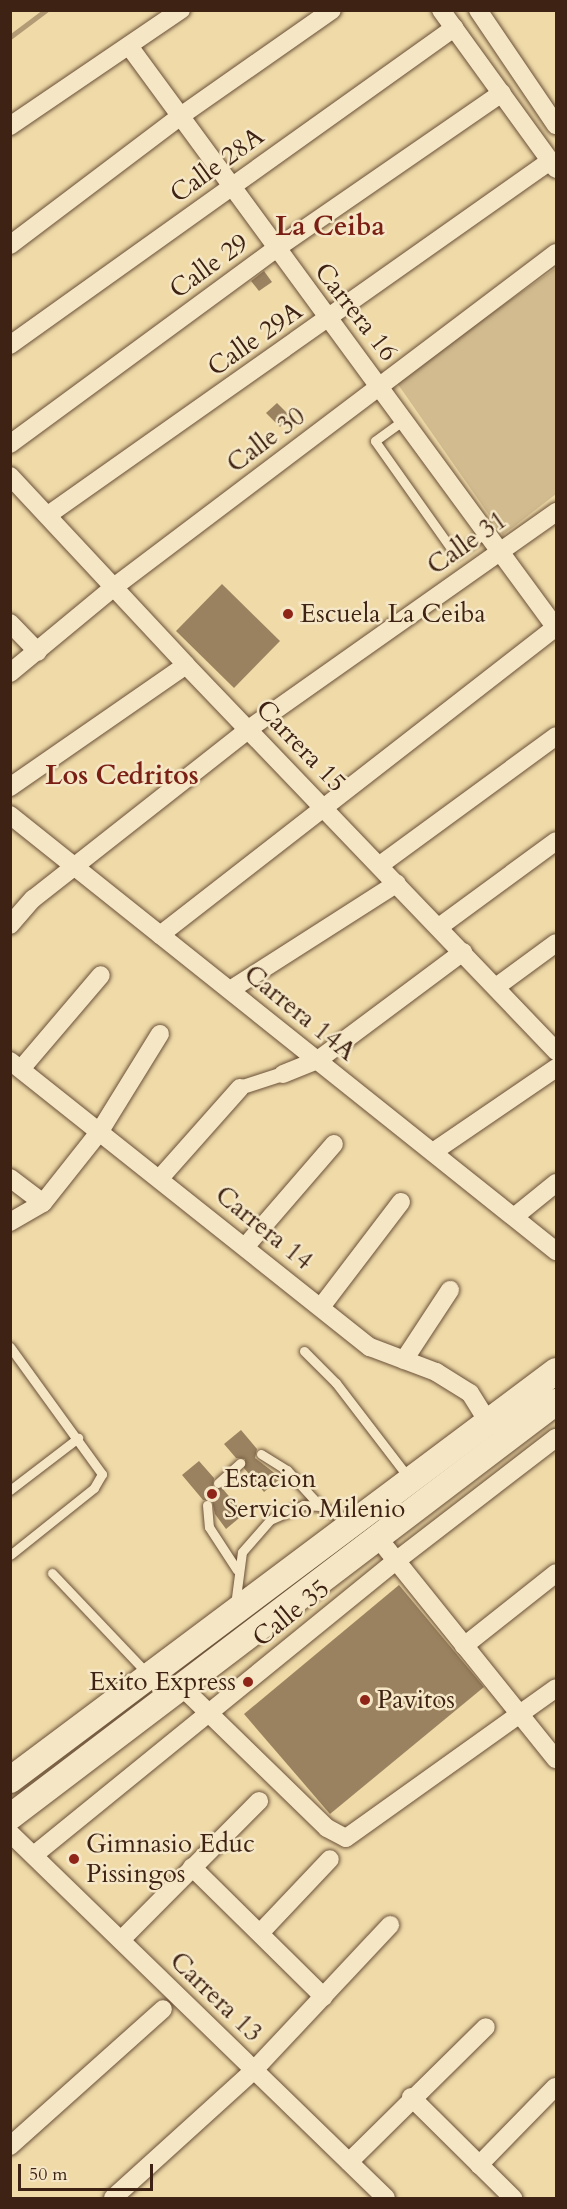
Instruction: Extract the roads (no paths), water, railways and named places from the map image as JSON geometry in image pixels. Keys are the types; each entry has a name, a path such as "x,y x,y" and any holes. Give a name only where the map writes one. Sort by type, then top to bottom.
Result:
{"main road":[{"path":"10,1780 556,1371"},
{"path":"10,1817 556,1402"}],"street":[{"path":"10,126 181,10"},
{"path":"10,245 182,115 332,10"},
{"path":"441,10 553,165"},
{"path":"478,10 556,125"},
{"name":"Calle 28A","path":"10,345 454,28"},
{"name":"Carrera 16","path":"129,46 182,115 230,186 327,320 380,384 556,627"},
{"name":"Calle 29","path":"10,444 277,248 502,93"},
{"name":"Calle 29A","path":"48,515 553,165"},
{"name":"Calle 30","path":"10,673 114,587 556,253"},
{"name":"Carrera 15","path":"10,476 186,665 250,728 556,1050"},
{"name":"Calle 31","path":"10,925 33,899 77,867 250,728 556,512"},
{"path":"10,623 38,652"},
{"path":"160,935 556,627"},
{"path":"10,787 186,665"},
{"path":"380,865 556,736"},
{"name":"Carrera 14A","path":"10,815 556,1251"},
{"path":"439,927 556,841"},
{"path":"230,990 397,883"},
{"path":"496,987 556,943"},
{"path":"161,1178 240,1088 318,1060 463,952"},
{"path":"16,1065 101,975"},
{"path":"10,1222 44,1203 100,1131 160,1034"},
{"name":"Carrera 14","path":"16,1065 161,1178 370,1347 435,1372 470,1393 488,1422"},
{"path":"433,1152 556,1068"},
{"path":"245,1247 334,1144"},
{"path":"10,1178 44,1203"},
{"path":"514,1217 556,1183"},
{"path":"321,1307 401,1202"},
{"path":"404,1360 450,1290"},
{"name":"Calle 35","path":"34,1855 396,1561 556,1438"},
{"path":"378,1538 556,1760"},
{"path":"464,1646 556,1573"},
{"path":"182,1687 327,1828 346,1838 522,1716 556,1688"},
{"path":"121,1940 259,1801"},
{"name":"Carrera 13","path":"10,1833 386,2199"},
{"path":"261,1932 330,1859"},
{"path":"192,1867 261,1932 324,1997"},
{"path":"113,2199 254,2070 390,1926"},
{"path":"10,2146 163,2009"},
{"path":"349,2162 411,2097 486,2027"},
{"path":"478,2165 555,2087"},
{"path":"411,2097 513,2199"}],"lane":[{"path":"405,419 375,441 455,554 488,531"},
{"path":"10,1347 99,1466 100,1481 10,1555"},
{"path":"304,1351 336,1383 411,1480"},
{"path":"10,1490 78,1437"},
{"path":"261,1454 287,1470 320,1506 353,1522"},
{"path":"218,1483 240,1463"},
{"path":"207,1505 209,1527 237,1569"},
{"path":"234,1614 237,1569 253,1535 270,1520 303,1505 320,1506"},
{"path":"52,1572 150,1676"}],"waterway":[{"path":"10,37 46,10"}],"place":[{"name":"Escuela La Ceiba","path":"288,614"},
{"name":"Estacion Servicio Milenio","path":"212,1494"},
{"name":"Exito Express","path":"248,1682"},
{"name":"Pavitos","path":"365,1700"},
{"name":"Gimnasio Educ Pissingos","path":"74,1859"}],"district":[{"name":"La Ceiba","path":"330,227"},
{"name":"Los Cedritos","path":"122,776"}]}
